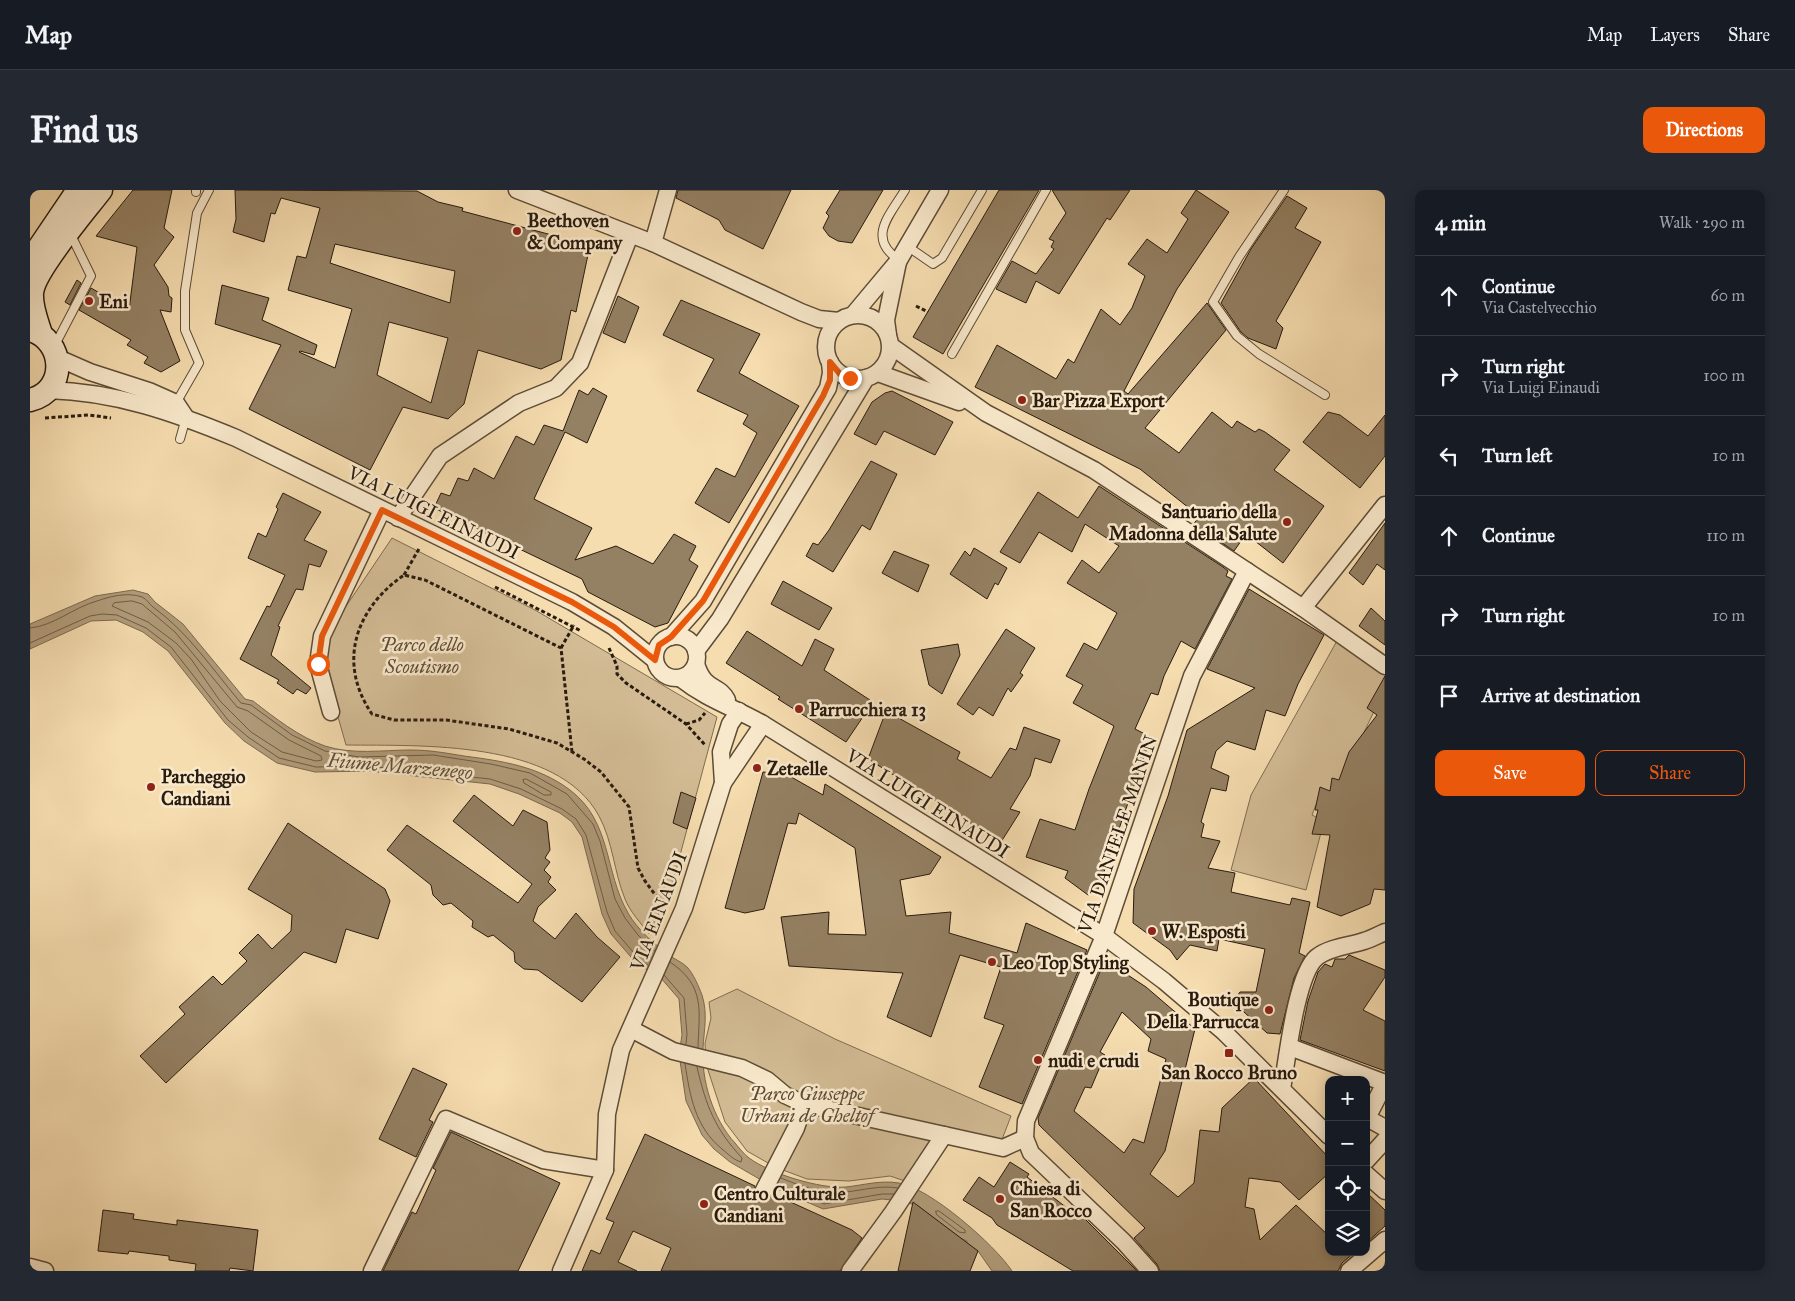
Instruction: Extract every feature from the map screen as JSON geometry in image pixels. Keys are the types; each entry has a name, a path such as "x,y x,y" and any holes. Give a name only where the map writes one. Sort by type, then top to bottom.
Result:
{"street":[{"path":"30,261 78,190"},
{"path":"40,403 57,375 34,310 32,290 40,273 69,231 101,190"},
{"path":"516,190 653,243 819,319 872,318 880,323 889,340 986,412 1094,470 1303,608 1385,666"},
{"path":"653,243 668,190"},
{"path":"903,252 886,320 889,340 886,364 872,375 696,657 690,673 680,678 667,676 657,666 655,660 659,645 671,637 703,601 828,388 831,373 826,350 828,338 903,252 940,190"},
{"path":"398,518 440,456 519,403 556,388 568,378 580,363 630,235"},
{"path":"46,342 90,372 149,391 176,403 186,418"},
{"path":"830,362 845,376 856,379 872,375 986,412"},
{"name":"VIA LUIGI EINAUDI","path":"40,403 107,395 186,418 236,438 585,609 614,627 655,660"},
{"path":"1303,608 1385,505"},
{"path":"331,712 318,664 322,636 382,510"},
{"name":"VIA DANIELE MANIN","path":"1025,1138 1026,1121 1032,1104 1104,936 1192,676 1247,571"},
{"path":"671,637 678,636 689,641 696,657"},
{"name":"VIA LUIGI EINAUDI","path":"696,657 702,680 725,696 735,708"},
{"name":"VIA LUIGI EINAUDI","path":"680,678 719,704 735,708 763,724 1104,936 1164,981 1224,1032 1325,1132"},
{"path":"723,783 721,752 735,708"},
{"path":"723,783 730,776 763,724"},
{"name":"VIA EINAUDI","path":"605,1170 607,1114 621,1050 678,924 723,783"},
{"path":"1282,1088 1301,987 1308,969 1317,958 1336,948 1366,941 1385,932"},
{"path":"631,1029 673,1051 742,1068 767,1080 785,1095 804,1104 1003,1148 1025,1138 1031,1153 1124,1242 1150,1271"},
{"path":"1290,1047 1385,1083 1367,1118 1385,1128"},
{"path":"764,1190 796,1128 804,1104"},
{"path":"372,1271 446,1119 543,1160 605,1170 561,1271"},
{"path":"850,1271 894,1212 944,1135"},
{"path":"1370,1157 1385,1140"},
{"path":"1370,1178 1385,1191"},
{"path":"1349,1271 1385,1240"},
{"path":"30,1267 45,1271"}],"lane":[{"path":"176,403 199,362 185,330 185,291 196,213 209,190"},
{"path":"905,190 881,231 884,247 903,252 933,264 942,258 982,190"},
{"path":"952,354 1046,190"},
{"path":"1284,190 1239,257 1213,302 1237,336 1259,354 1325,395"},
{"path":"46,342 91,276 69,231"},
{"path":"180,439 186,418"}],"path":[{"path":"916,306 928,312"},
{"path":"40,403 89,415 117,419"},
{"path":"429,533 404,575 390,585 374,601 359,626 354,647 354,668 361,698 372,714 394,720 446,720 509,729 557,743 601,772 628,807 638,868 657,899 678,924"},
{"path":"404,575 425,580 561,648"},
{"path":"572,752 561,648 585,609"},
{"path":"607,645 617,666 618,674 626,683 686,724 710,752"},
{"path":"686,724 704,716"}],"green space":[{"name":"Parco dello Scoutismo","path":"392,538 535,610 717,717 671,889 649,934 627,904 604,826 599,816 579,791 552,773 520,760 484,752 411,746 346,745 323,664 326,636"},
{"path":"1338,639 1385,672 1385,688 1334,796 1321,792 1312,815 1324,821 1306,890 1231,870 1251,795"},
{"name":"Parco Giuseppe Urbani de Gheltof","path":"737,989 835,1039 1011,1116 1001,1142 943,1129 908,1182 890,1176 849,1181 807,1179 775,1167 747,1151 725,1122 706,1064 705,1043 711,1018 709,1002"}],"water":[{"name":"Fiume Marzenego","path":"133,590 148,594 155,602 183,624 245,699 253,701 306,738 336,749 368,751 411,750 492,760 519,766 545,775 570,790 584,803 593,817 606,848 620,897 628,913 641,931 669,955 687,967 698,984 705,1009 703,1060 706,1086 720,1123 742,1151 749,1158 770,1170 823,1186 846,1187 892,1182 912,1187 944,1206 961,1219 992,1247 1012,1271 992,1271 978,1251 967,1244 967,1241 957,1237 918,1206 902,1201 882,1199 823,1209 775,1188 730,1162 714,1149 702,1135 686,1101 679,1054 682,1035 679,999 660,977 637,964 611,934 602,914 582,837 572,822 560,813 519,794 490,784 368,771 315,772 277,763 244,741 225,723 168,651 143,632 116,620 91,621 30,649 30,624 95,596"}],"building":[{"path":"133,190 172,190 164,228 174,237 154,265 168,287 169,296 172,298 171,312 160,310 180,361 161,372 144,363 148,357 127,345 131,340 79,310 91,288 129,310 137,247 96,236"},
{"path":"235,190 417,191 438,202 463,208 462,211 548,234 589,250 576,312 571,310 561,360 541,369 478,350 464,404 448,419 403,407 370,470 249,409 281,345 215,324 222,285 269,298 262,320 317,345 314,355 299,352 335,368 352,309 288,290 297,256 306,258 320,208 281,198 275,214 271,213 264,242 233,232 236,219","holes":["335,244 455,271 450,303 330,263","389,322 448,338 431,403 377,375"]},
{"path":"678,190 791,190 763,249 725,230 719,220 676,198"},
{"path":"840,190 883,190 852,243 838,241 829,236 823,228 829,216 826,213"},
{"path":"999,190 1039,190 943,354 913,337"},
{"path":"1052,190 1130,190 1110,220 1107,218 1059,294 1036,281 1026,303 996,289 1012,261 1036,274 1054,249 1051,247 1054,241 1049,239 1066,213"},
{"path":"1196,190 1229,212 1177,289 1124,391 1128,394 1207,303 1226,330 1145,428 1179,453 1212,412 1232,428 1237,421 1255,432 1259,429 1290,450 1274,470 1324,506 1283,563 1246,534 1234,551 1194,524 1199,516 1140,469 975,387 997,345 1056,379 1068,359 1074,363 1101,309 1120,325 1132,308 1145,276 1128,264 1147,239 1167,253 1188,219 1181,213"},
{"path":"1287,196 1307,208 1295,228 1321,242 1276,321 1283,328 1276,349 1248,338 1241,332 1221,303 1251,249"},
{"path":"77,280 81,283 70,305 65,302"},
{"path":"618,296 639,307 625,343 603,333"},
{"path":"681,300 760,334 739,373 799,406 729,523 695,503 716,468 735,477 757,433 743,424 748,415 697,391 714,359 663,335"},
{"path":"593,388 607,396 587,443 565,432 534,499 592,528 575,560 616,546 653,564 674,534 696,546 689,560 698,566 668,623 655,627 588,592 582,579 434,508 441,493 450,496 458,478 468,481 474,468 494,479 516,436 534,445 544,425 563,431 579,390 588,395"},
{"path":"892,391 953,422 935,455 884,431 876,445 854,434 872,402 885,393"},
{"path":"1328,412 1340,415 1368,436 1385,415 1385,456 1360,488 1303,442"},
{"path":"871,461 897,474 870,530 862,525 833,572 806,556 813,543 818,545 829,530"},
{"path":"1099,486 1223,567 1228,571 1226,576 1232,579 1195,649 1181,641 1164,676 1158,695 1151,693 1135,729 1151,737 1097,892 1088,895 1065,878 1068,871 1026,857 1040,819 1075,830 1114,726 1073,703 1083,685 1066,676 1084,643 1097,650 1117,613 1067,583 1082,560 1099,573 1119,546 1085,524 1072,552 1039,532 1020,563 1000,552 1038,492 1078,518"},
{"path":"283,493 321,512 304,540 327,551 320,567 309,564 303,590 296,589 278,626 280,627 271,655 311,688 306,694 297,689 293,694 277,683 279,680 240,659 267,606 270,607 285,575 248,558 258,533 266,537"},
{"path":"1385,523 1385,570 1377,564 1363,585 1349,573"},
{"path":"974,548 1007,568 998,585 995,583 987,599 950,574 965,551 970,556"},
{"path":"894,551 929,565 918,592 882,573"},
{"path":"783,581 832,608 819,630 771,604"},
{"path":"1249,589 1324,635 1298,684 1285,716 1266,710 1255,750 1227,741 1216,751 1211,768 1229,776 1226,791 1211,788 1201,822 1204,824 1201,837 1220,841 1208,868 1235,873 1231,892 1290,905 1292,898 1310,902 1299,953 1305,956 1294,978 1280,1034 1267,1033 1233,1002 1240,992 1256,992 1265,949 1219,939 1217,951 1190,945 1177,960 1170,950 1133,923 1134,889 1168,796 1187,730 1255,688 1207,669"},
{"path":"1371,608 1385,621 1385,645 1359,626"},
{"path":"1006,629 1035,648 1020,673 1023,675 1011,692 1008,688 993,716 979,707 973,715 957,704"},
{"path":"747,631 802,666 815,639 834,649 824,670 873,702 846,742 726,663"},
{"path":"958,644 960,655 942,694 929,685 921,650"},
{"path":"1385,676 1385,890 1374,889 1370,904 1341,916 1317,907 1330,835 1312,834 1318,810 1315,810 1320,787 1330,791 1332,778 1339,780 1349,752 1377,715 1367,708"},
{"path":"886,711 960,752 957,759 991,778 1010,748 1016,750 1024,727 1060,740 1051,763 1035,758 1030,776 1010,809 1020,812 1001,842 868,759"},
{"path":"763,772 786,774 823,795 825,784 941,857 930,874 900,880 906,916 951,912 949,933 1017,953 1026,923 1087,950 1022,1104 979,1087 1004,1025 984,1018 1001,967 960,955 931,1037 887,1017 903,973 789,966 781,917 829,912 828,934 866,935 855,848 799,813 796,824 788,823 764,909 745,913 725,908"},
{"path":"681,792 696,798 687,829 673,823"},
{"path":"474,795 513,826 523,810 547,822 550,850 545,858 550,862 544,870 551,877 548,882 556,890 538,907 533,921 555,939 576,913 597,937 620,957 582,1002 538,970 524,969 515,962 514,952 493,935 488,937 472,927 473,921 451,903 443,905 433,895 431,885 387,850 407,825 518,903 532,884 453,821"},
{"path":"288,823 385,889 390,901 378,939 346,929 336,963 304,952 166,1083 140,1056 185,1014 179,1007 213,976 222,985 247,961 239,953 258,934 272,949 291,931 292,915 248,889"},
{"path":"1349,955 1385,970 1385,977 1363,1010 1385,1021 1385,1071 1300,1040 1308,1001 1318,972 1325,964 1332,967 1335,959 1345,959"},
{"path":"1105,960 1146,987 1195,1029 1165,1151 1150,1174 1178,1197 1194,1183 1200,1130 1219,1132 1222,1108 1254,1078 1325,1154 1325,1177 1299,1200 1280,1182 1249,1178 1245,1207 1254,1209 1260,1240 1296,1205 1325,1232 1325,1256 1350,1256 1342,1263 1338,1271 1160,1271 1157,1264 1134,1238 1145,1228 1039,1125 1038,1118","holes":["1122,1012 1151,1039 1148,1051 1166,1059 1144,1143 1133,1139 1124,1153 1074,1111 1085,1087 1091,1088 1105,1055 1100,1052"]},
{"path":"413,1068 447,1084 429,1120 433,1122 416,1157 379,1139"},
{"path":"451,1132 560,1183 518,1271 383,1271 412,1212 416,1214 436,1170 433,1168"},
{"name":"Centro Culturale Candiani","path":"645,1134 755,1186 755,1195 760,1199 769,1199 773,1194 852,1230 862,1238 840,1271 661,1271 671,1248 633,1231 618,1262 637,1271 582,1271 591,1250 600,1254 614,1222 606,1219"},
{"path":"1010,1162 1029,1174 1027,1177 1067,1208 1072,1206 1137,1271 1073,1271 997,1225 992,1218 963,1200 979,1177 994,1187"},
{"path":"1370,1196 1385,1210 1385,1226 1370,1239"},
{"path":"913,1202 978,1251 970,1271 898,1271"},
{"path":"103,1210 134,1214 133,1219 177,1225 177,1220 258,1230 253,1271 230,1268 229,1271 195,1271 196,1264 169,1260 169,1256 129,1251 128,1254 98,1251"}],"place":[{"name":"Beethoven & Company","path":"517,231"},
{"name":"Eni","path":"89,301"},
{"name":"Bar Pizza Export","path":"1022,400"},
{"name":"Santuario della Madonna della Salute","path":"1287,522"},
{"name":"Parrucchiera 13","path":"799,709"},
{"name":"Zetaelle","path":"757,768"},
{"name":"Parcheggio Candiani","path":"151,787"},
{"name":"W. Esposti","path":"1152,931"},
{"name":"Leo Top Styling","path":"992,962"},
{"name":"Boutique Della Parrucca","path":"1269,1010"},
{"name":"San Rocco Bruno","path":"1229,1053"},
{"name":"nudi e crudi","path":"1038,1060"},
{"name":"Chiesa di San Rocco","path":"1000,1199"},
{"name":"Centro Culturale Candiani","path":"704,1204"}],"route":[{"path":"318,664 322,636 382,510 484,558 585,609 614,627 655,660 659,645 671,637 703,601 828,388 831,373 830,362 840,374 850,378"}]}
